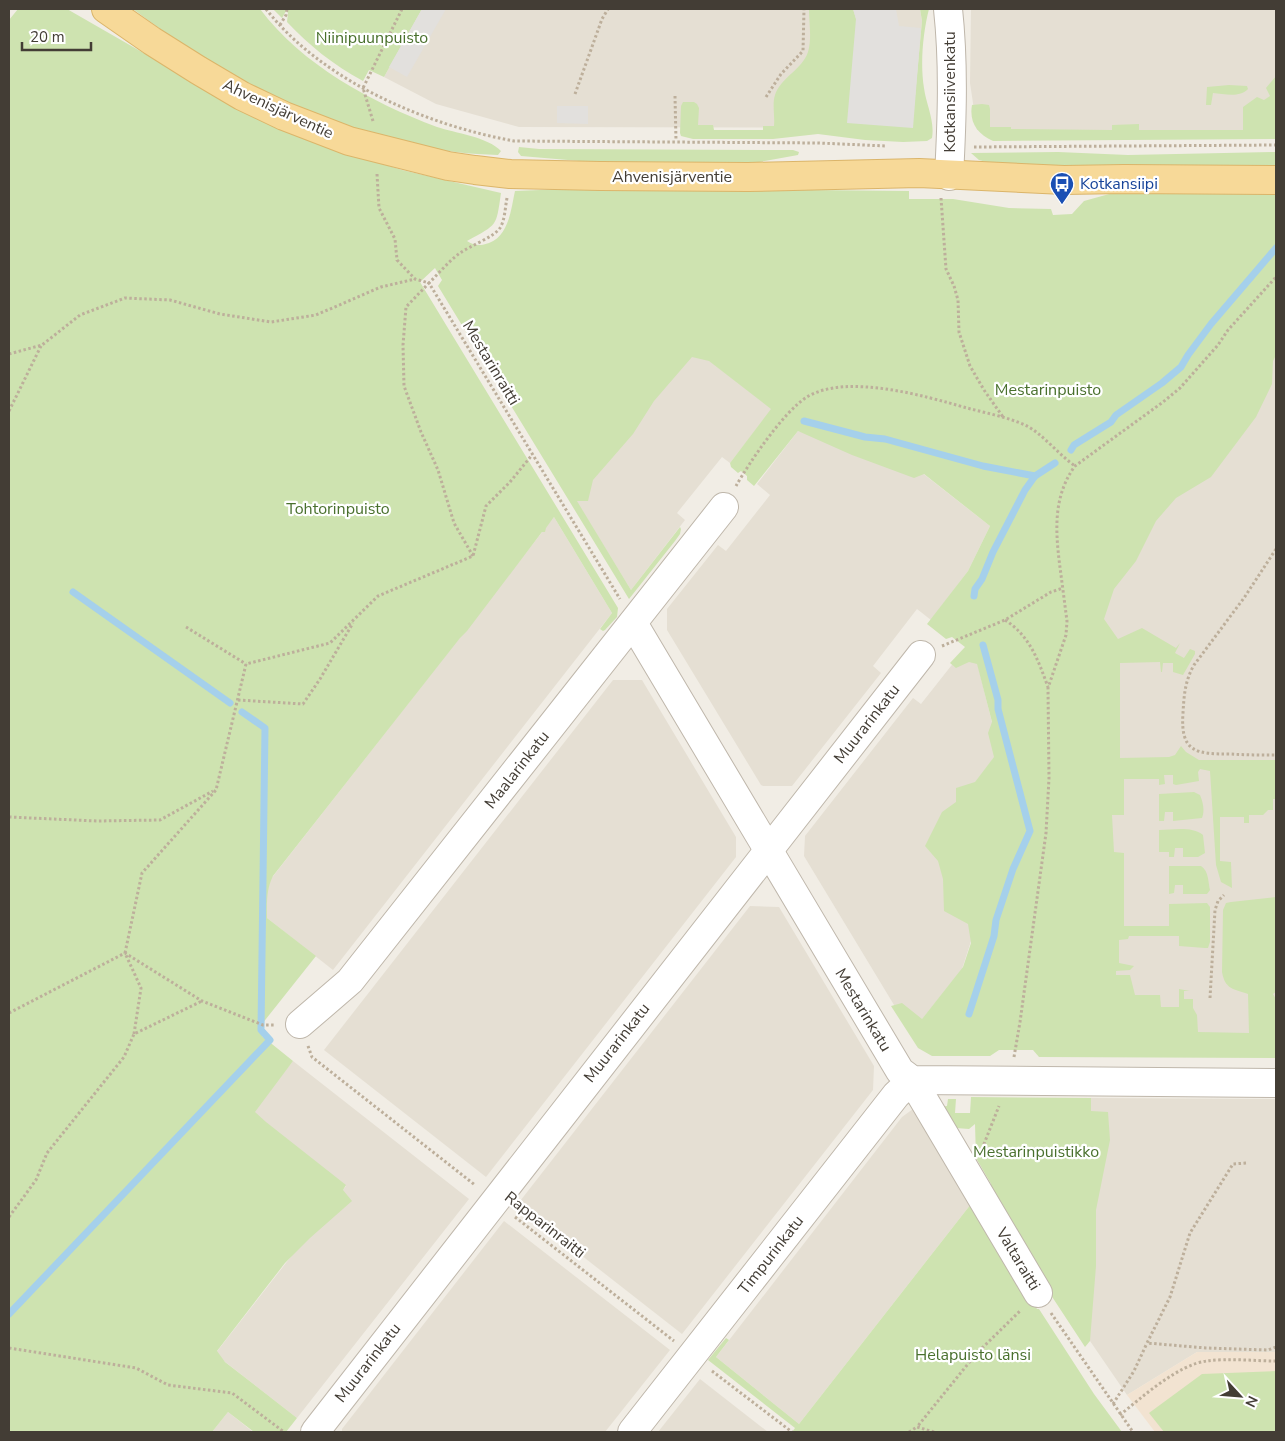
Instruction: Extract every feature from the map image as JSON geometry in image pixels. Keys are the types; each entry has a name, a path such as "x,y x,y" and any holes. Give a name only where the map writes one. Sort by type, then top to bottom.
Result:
{"main road":[{"name":"Ahvenisjärventie","path":"106,9 152,41 242,96 322,131 376,148 448,166 510,174 648,177 758,177 919,173 945,185 1124,179 1276,180"}],"street":[{"name":"Kotkansiivenkatu","path":"945,185 951,147 951,64 948,9"},
{"name":"Maalarinkatu","path":"300,1024 350,981 628,613 724,506"},
{"name":"Mestarinkatu","path":"628,613 900,1071 912,1080"},
{"name":"Muurarinkatu","path":"314,1432 921,655"},
{"path":"912,1080 1276,1083"},
{"name":"Valtaraitti","path":"912,1080 1038,1293"},
{"name":"Timpurinkatu","path":"632,1432 896,1095 912,1080"}],"path":[{"path":"266,9 280,25 317,58 364,88 408,109 472,132 514,141 819,143 893,147"},
{"path":"280,25 286,16 287,9"},
{"path":"402,9 364,88 373,122 379,208 395,239 397,260 415,279"},
{"path":"575,94 602,19 608,9"},
{"path":"766,97 781,74 803,50 804,9"},
{"path":"675,96 676,141"},
{"path":"472,556 454,523 438,470 421,432 404,386 403,345 406,307 458,255 498,230 503,220 514,141"},
{"path":"951,147 1276,145"},
{"path":"945,185 946,269 958,300 959,332 970,366 1003,417"},
{"path":"971,1179 1009,1082 1022,1012 1046,833 1049,778 1048,688 1066,635 1067,621 1058,552 1056,515 1059,498 1075,466 1180,388 1218,345 1233,324 1276,277"},
{"path":"9,354 42,345 80,315 125,298 170,300 220,314 270,322 316,315 381,287 415,279 429,283"},
{"name":"Mestarinraitti","path":"429,283 628,613"},
{"path":"9,411 42,345"},
{"path":"724,506 743,473 800,402 818,392 847,387 900,391 1003,417 1034,431 1075,466"},
{"path":"472,556 486,506 510,482 532,455"},
{"path":"1276,549 1244,598 1187,677 1183,718 1183,733 1187,742 1190,747 1201,754 1276,755"},
{"path":"186,627 246,664 330,643 378,596 472,556"},
{"path":"921,655 1005,620 1051,592 1063,588"},
{"path":"238,700 303,704 356,618"},
{"path":"1005,620 1017,627 1026,637 1036,656 1048,688"},
{"path":"9,1216 36,1180 47,1153 124,1057 134,1034 140,988 125,953 142,873 216,790 246,664"},
{"path":"9,817 97,821 160,820 216,790"},
{"path":"1210,998 1215,910 1218,900 1224,895"},
{"path":"125,953 202,1001 263,1025"},
{"path":"9,1013 125,953"},
{"path":"134,1034 202,1001"},
{"name":"Rapparinraitti","path":"300,1024 312,1057 692,1356 792,1432"},
{"path":"1113,1404 1134,1371 1170,1297 1190,1233 1233,1164 1246,1163"},
{"path":"909,1432 917,1427 976,1354 1038,1293"},
{"name":"Valtaraitti","path":"1038,1293 1133,1432"},
{"path":"1147,1343 1206,1348 1268,1350 1276,1348"},
{"path":"9,1348 136,1368 168,1385 232,1393 284,1432"},
{"path":"1120,1415 1143,1396 1184,1368 1207,1361 1276,1361"},
{"path":"917,1427 934,1432"}],"shaded area":[{"path":"422,9 920,9 922,21 912,128 519,127 436,104 384,77"},
{"path":"422,9 446,9 407,77 389,67"},
{"path":"853,9 896,9 899,26 921,28 913,128 847,123 856,19"},
{"path":"971,9 1276,9 1276,121 1248,131 977,130 970,83"},
{"path":"557,106 588,106 588,124 557,123"},
{"path":"1276,337 1276,1050 1091,1050 1093,564"},
{"path":"689,345 772,409 730,463 722,457 677,513 685,520 631,590 572,494"},
{"path":"798,431 912,465 990,526 968,571 931,620 917,609 873,666 881,673 792,786 763,786 667,630 667,609 718,545 726,551 770,495 757,484"},
{"path":"554,517 612,613 333,970 267,918 267,884"},
{"path":"966,647 975,654 999,751 968,792 990,882 962,969 911,1033 804,856 805,836 913,698 921,704"},
{"path":"613,680 642,680 736,837 736,857 486,1177 324,1050"},
{"path":"750,906 779,907 874,1066 873,1090 682,1334 517,1205"},
{"path":"293,1061 469,1199 297,1418 215,1354 346,1186 252,1112"},
{"path":"1091,1098 1276,1099 1276,1352 1197,1352 1127,1395 1090,1341"},
{"path":"913,1109 971,1204 799,1424 716,1357 902,1117"},
{"path":"504,1221 670,1350 605,1432 342,1432 342,1429"},
{"path":"1197,1352 1276,1352 1276,1432 1155,1432 1127,1395"},
{"path":"700,1379 768,1432 658,1432"},
{"path":"228,1412 253,1432 212,1432"}],"green space":[{"path":"18,9 67,9 241,109 317,144 402,170 501,193 494,223 485,231 467,241 475,245 489,243 501,234 508,221 515,191 589,188 909,191 909,199 953,199 1009,208 1051,209 1053,215 1072,214 1084,201 1120,191 1276,191 1276,355 1273,361 1272,384 1256,417 1211,477 1176,498 1156,521 1136,561 1114,589 1104,619 1118,639 1142,628 1176,648 1180,643 1175,653 1184,658 1190,649 1195,651 1183,675 1173,672 1173,663 1163,663 1161,672 1160,662 1120,663 1120,758 1169,757 1175,755 1181,746 1186,752 1199,760 1276,760 1276,799 1273,799 1273,810 1268,810 1263,815 1249,815 1249,823 1244,823 1244,817 1220,817 1220,861 1231,862 1232,888 1221,882 1216,865 1210,771 1200,769 1198,772 1199,781 1176,785 1173,784 1173,775 1164,775 1165,784 1159,785 1159,779 1124,779 1124,815 1112,815 1114,852 1124,853 1124,926 1169,926 1169,904 1207,903 1210,907 1210,942 1208,948 1205,948 1179,946 1179,936 1129,936 1128,939 1119,940 1119,963 1134,966 1130,970 1116,971 1116,975 1130,975 1135,995 1160,995 1161,1007 1179,1007 1179,989 1190,991 1184,991 1184,999 1193,999 1193,1008 1197,1015 1198,1032 1249,1033 1248,994 1230,988 1223,978 1223,910 1226,903 1276,897 1276,992 1273,994 1276,999 1276,1058 1039,1057 1033,1050 999,1050 990,1056 932,1056 918,1048 891,1006 902,1003 922,1019 963,967 971,943 968,924 944,911 943,879 938,861 925,846 942,812 956,802 956,788 975,782 994,757 988,733 992,722 977,664 969,662 956,668 950,663 965,647 952,637 946,639 927,624 968,571 990,526 924,474 914,478 852,455 798,431 754,486 747,480 747,476 741,471 738,473 731,467 730,463 771,409 709,361 692,357 654,401 633,434 593,480 588,501 577,501 631,590 680,527 680,534 629,599 438,286 442,280 435,268 420,282 618,608 617,617 605,630 600,629 612,613 554,517 545,532 542,532 467,631 273,876 269,886 267,918 316,956 262,1024 262,1036 293,1061 255,1112 346,1185 343,1190 352,1201 285,1263 217,1351 225,1362 297,1418 286,1432 254,1432 228,1412 212,1432 9,1432 9,20"},
{"path":"133,9 260,9 296,48 340,80 387,106 437,127 488,142 501,151 498,155 461,153 414,145 319,115 286,102 224,69 193,51"},
{"name":"Niinipuunpuisto","path":"273,9 422,9 384,77 369,70 363,81 322,54 304,39 287,22 288,13 286,11 282,18"},
{"path":"809,9 853,9 856,19 912,128 922,21 920,9 929,9 925,28 922,69 932,125 932,138 927,141 903,142 865,140 818,134 773,139 693,139 681,136 681,106 683,102 694,102 697,104 699,108 698,125 713,125 714,130 763,130 763,126 774,126 775,95 782,83 801,64 808,52 810,36"},
{"path":"1276,76 1276,139 993,141 975,127 971,111 972,105 989,105 990,127 1011,127 1011,129 1112,130 1112,125 1139,124 1139,130 1243,130 1243,107 1257,97 1264,100 1270,96 1266,88"},
{"path":"1247,86 1248,89 1241,94 1213,93 1211,105 1206,105 1207,87"},
{"path":"519,147 539,149 793,150 799,152 798,155 749,164 603,163 521,156 518,152"},
{"path":"1058,152 1128,155 1276,152 1276,166 1038,166 990,163 979,160 971,153"},
{"path":"1194,792 1200,795 1202,801 1202,818 1173,821 1173,812 1165,812 1164,821 1159,821 1159,794"},
{"path":"1182,829 1199,832 1203,835 1205,853 1198,857 1183,857 1183,848 1175,848 1174,857 1169,857 1169,852 1159,852 1159,830"},
{"path":"1169,866 1201,866 1207,874 1210,890 1207,894 1183,894 1183,885 1175,885 1174,893 1169,894"},
{"name":"Mestarinpuistikko","path":"971,1097 1091,1098 1091,1111 1108,1112 1110,1140 1096,1210 1096,1266 1090,1341 1085,1347 1045,1286 990,1195 991,1184 976,1158 975,1124 969,1129 956,1128 939,1107 947,1106 948,1099 956,1099 955,1113 970,1113"},
{"name":"Helapuisto länsi","path":"971,1204 1037,1309 1039,1309 1094,1394 1122,1432 792,1432 795,1428 708,1360 726,1338 729,1340 716,1357 799,1424"},
{"path":"1276,1371 1276,1432 1164,1432 1149,1413 1202,1374"}],"waterway":[{"path":"1071,450 1074,445 1111,422 1116,415 1162,383 1181,367 1211,324 1276,248"},
{"path":"804,421 865,437 885,439 983,466 1035,476 1055,463"},
{"path":"974,596 975,589 982,579 993,552 1025,490 1035,476"},
{"path":"73,592 230,703"},
{"path":"969,1014 994,936 996,920 1013,869 1030,831 983,645"},
{"path":"9,1314 270,1040 261,1030 265,728 242,712"}],"place":[{"name":"Kotkansiipi","path":"1062,205"}],"park label":[{"name":"Mestarinpuisto","path":"1048,390"},
{"name":"Tohtorinpuisto","path":"338,509"}]}
